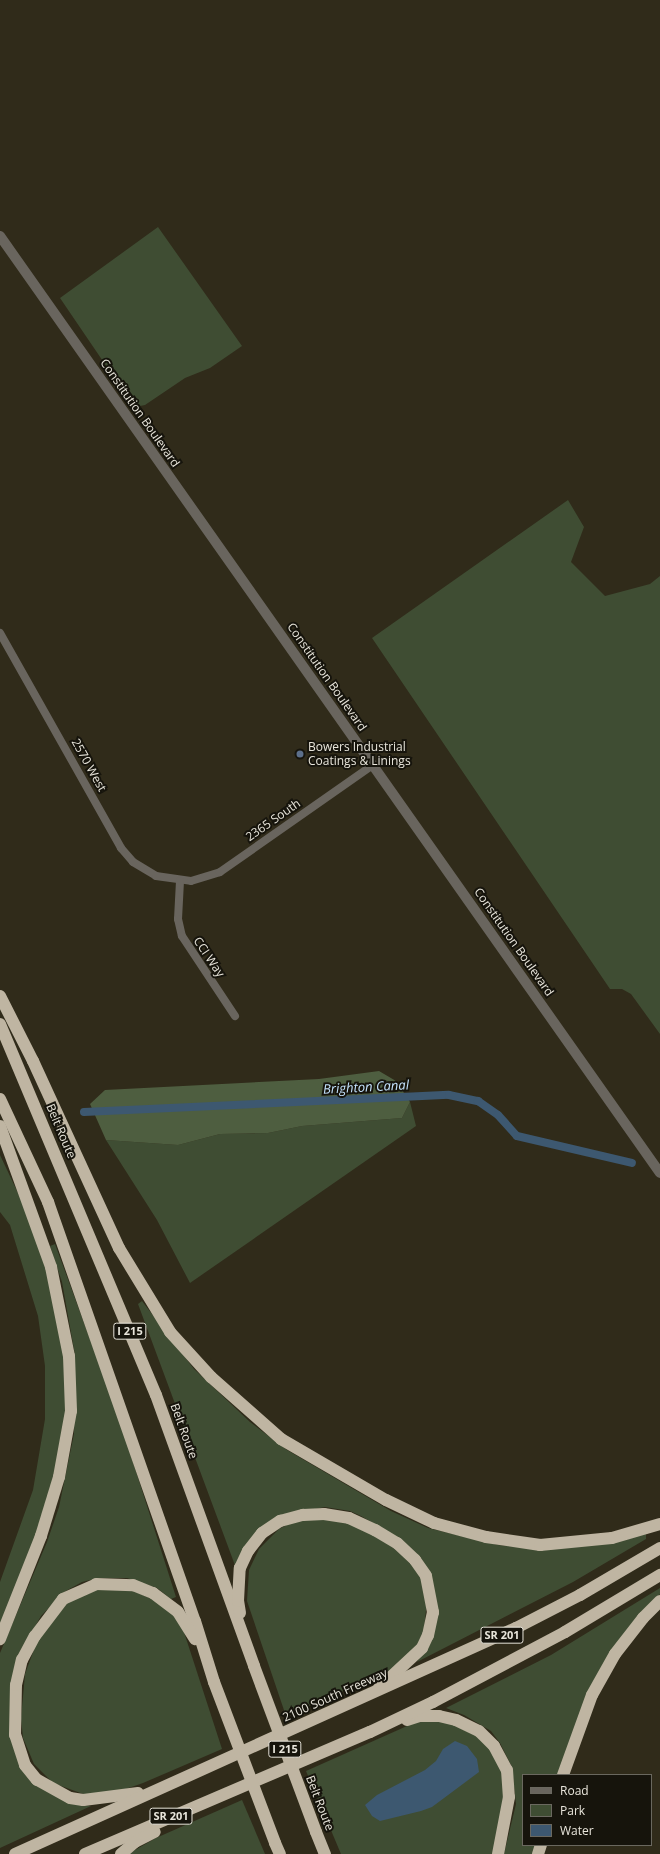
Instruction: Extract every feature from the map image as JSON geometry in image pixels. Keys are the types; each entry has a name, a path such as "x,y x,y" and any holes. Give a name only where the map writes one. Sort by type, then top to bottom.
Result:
{"highway":[{"path":"0,996 33,1061 119,1248 170,1332 210,1377 281,1439 386,1500 434,1523 486,1537 540,1545 612,1538 660,1524"},
{"name":"Belt Route","path":"0,1024 156,1395 254,1666 325,1854"},
{"name":"I 215","path":"0,1099 48,1202 192,1613 206,1660 278,1848"},
{"path":"0,1126 55,1281 69,1356 71,1410 59,1477 43,1529 0,1639"},
{"path":"246,1644 238,1601 240,1568 248,1551 262,1533 280,1521 303,1514 324,1514 348,1518 375,1530 397,1543 415,1560 426,1576 431,1590 433,1612 428,1635 422,1648 390,1676 377,1691"},
{"name":"2100 South Freeway","path":"15,1854 516,1628 580,1595 660,1548"},
{"name":"SR 201","path":"85,1854 259,1781 370,1732 558,1636 660,1575"},
{"path":"158,1789 83,1800 70,1798 37,1780 25,1765 15,1735 16,1685 22,1660 35,1636 63,1599 96,1584 133,1585 166,1601 188,1625 206,1660"},
{"path":"563,1774 592,1695 615,1654 643,1618 660,1601"},
{"path":"370,1732 419,1716 456,1720 479,1731 494,1746 507,1770 509,1797 498,1854"},
{"path":"121,1854 135,1842 259,1781"}],"street":[{"name":"Constitution Boulevard","path":"0,236 660,1173"},
{"name":"2570 West","path":"0,633 121,848 133,862 147,872 180,881"},
{"name":"2365 South","path":"180,881 201,879 227,868 373,765"},
{"name":"CCI Way","path":"180,881 178,919 182,936 235,1016"}],"green space":[{"path":"158,227 242,346 210,368 185,378 145,405 140,406 130,401 60,298"},
{"path":"568,500 584,527 571,562 605,596 650,584 660,576 660,1034 631,994 622,989 610,989 372,638"},
{"path":"379,1071 396,1081 410,1102 402,1118 302,1126 268,1133 220,1134 178,1145 106,1140 90,1104 105,1090 319,1079"},
{"path":"410,1102 416,1126 190,1283 157,1220 106,1140 178,1145 220,1134 268,1133 302,1126 402,1118"},
{"path":"0,1155 35,1229 64,1337 67,1412 58,1478 0,1631 0,1582 33,1490 45,1419 45,1366 38,1316 10,1225 0,1212"},
{"path":"55,1244 119,1418 176,1597 171,1599 157,1588 127,1578 98,1578 82,1582 64,1592 41,1616 28,1639 14,1686 26,1770 82,1805 91,1806 0,1848 0,1653 47,1542 59,1507 74,1434 75,1355 62,1282 50,1246"},
{"path":"142,1301 194,1369 250,1422 287,1450 391,1511 428,1528 498,1545 530,1548 646,1534 646,1539 573,1582 417,1662 428,1647 438,1611 431,1579 382,1528 361,1516 350,1511 325,1507 289,1514 236,1568 138,1304"},
{"path":"335,1516 379,1536 409,1561 421,1578 427,1600 424,1630 417,1646 390,1671 286,1716 247,1601 249,1570 259,1549 279,1529 292,1522"},
{"path":"123,1586 167,1606 183,1629 222,1749 143,1783 117,1792 86,1795 53,1783 34,1764 23,1738 21,1719 25,1674 39,1636 60,1607 88,1589"},
{"path":"660,1588 660,1594 614,1652 562,1774 522,1774 522,1846 540,1846 538,1854 504,1854 516,1804 512,1767 500,1743 491,1731 464,1715 446,1708 551,1655"},
{"path":"441,1719 487,1741 507,1778 495,1854 341,1854 306,1771 416,1722"},
{"path":"242,1800 265,1854 128,1854 156,1838"}],"water":[{"path":"455,1741 467,1746 477,1759 479,1772 432,1807 380,1821 372,1816 365,1805 377,1795 425,1770 436,1761 443,1749"}],"waterway":[{"name":"Brighton Canal","path":"84,1112 449,1095 478,1101 498,1115 517,1136 632,1163"}],"place":[{"name":"Bowers Industrial Coatings & Linings","path":"300,754"}]}
